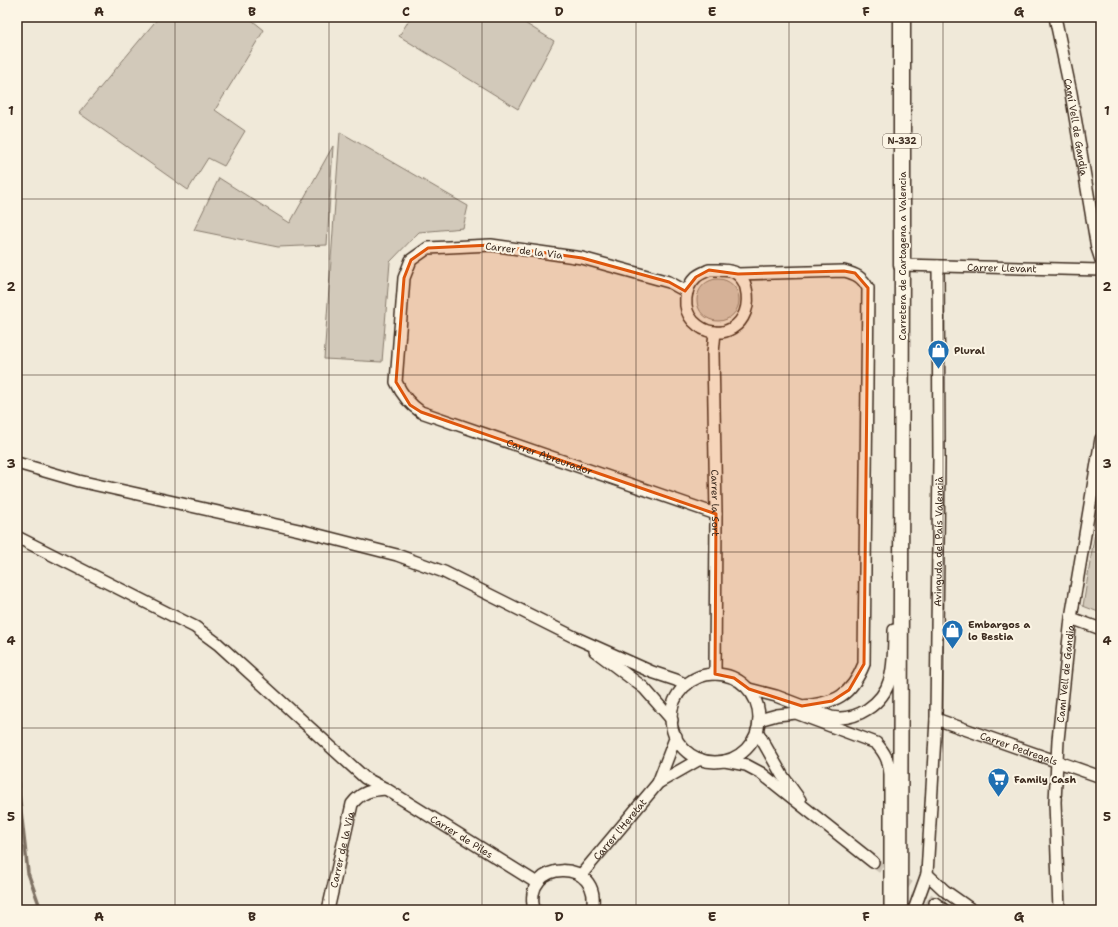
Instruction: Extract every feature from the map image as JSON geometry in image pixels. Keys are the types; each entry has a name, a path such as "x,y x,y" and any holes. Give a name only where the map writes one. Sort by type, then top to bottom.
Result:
{"highway":[{"name":"Carretera de Cartagena a Valencia","path":"902,17 902,266"}],"main road":[{"name":"Carretera de Cartagena a Valencia","path":"901,494 902,266"},
{"path":"900,904 895,851 901,494"}],"street":[{"name":"Camí Vell de Gandia","path":"1055,17 1072,93 1097,248 1101,260"},
{"name":"Carrer de la Via","path":"396,382 404,278 412,260 428,248 491,245 582,258 669,282 687,292"},
{"name":"Carrer Llevant","path":"902,266 1101,270"},
{"name":"Avinguda del País Valencià","path":"914,910 927,874 936,718 940,459 938,266"},
{"path":"738,274 746,284 749,299 745,316 741,322 729,330 715,332 700,328 692,320 686,304 687,292 696,277 709,270 725,270 738,274 844,271 855,273 864,280 868,288 864,664 858,679 849,690 841,696 832,701 802,706"},
{"name":"Carrer la Sort","path":"715,332 713,353 716,514 715,674"},
{"name":"Carrer Abreurador","path":"396,382 401,393 410,405 421,412 716,514"},
{"name":"Camí Vell de Gandia","path":"1059,910 1055,802 1056,761 1071,618 1101,440"},
{"path":"17,463 78,481 299,530 397,555 444,572 576,638 652,672 686,685"},
{"path":"749,689 757,703 759,720 757,731 752,742 745,750 735,757 725,761 713,762 700,759 686,750 676,736 672,720 675,700 686,685 700,677 715,674 734,678 749,689 776,696 838,718 862,713 886,690 890,678 894,643 895,516 901,494"},
{"name":"Carrer de Piles","path":"17,537 195,627 218,644 364,778 386,789 537,883"},
{"path":"1071,618 1101,629"},
{"path":"576,638 644,688 672,720"},
{"path":"759,720 777,715 796,713 876,743 884,751 889,763 895,851 890,910"},
{"name":"Carrer Pedregals","path":"936,718 1101,777"},
{"path":"757,731 782,775 810,814"},
{"name":"Carrer l'Heretat","path":"580,875 658,783 676,736"},
{"name":"Carrer l'Heretat","path":"658,783 700,759"},
{"path":"725,761 746,766 761,773 810,814 873,862"},
{"name":"Carrer de la Via","path":"328,910 352,804 357,798 366,792 386,789"},
{"path":"534,910 532,896 537,883 544,876 553,871 562,870 572,871 580,875 591,888 593,895 592,910"},
{"path":"927,874 945,891 972,910"},
{"path":"935,903 944,910"},
{"path":"890,910 900,904"}],"highlighted area":[{"path":"491,245 582,258 669,282 685,291 696,277 709,270 738,274 844,271 855,273 868,288 864,664 849,690 832,701 802,706 749,689 734,678 715,674 716,514 421,412 410,405 396,382 404,278 411,260 428,248"}],"shaded area":[{"path":"159,17 248,17 264,30 215,110 245,131 224,166 208,158 188,190 79,113"},
{"path":"411,17 515,17 554,41 518,109 399,36"},
{"path":"340,132 468,206 463,228 419,232 390,262 382,362 324,359"},
{"path":"333,146 327,245 278,247 194,230 219,178 290,223"},
{"path":"714,279 722,279 730,282 736,288 739,300 736,312 730,318 722,321 714,321 706,318 700,312 697,304 697,296 700,288 706,282"},
{"path":"1095,532 1101,536 1101,613 1083,606"}],"waterway":[{"path":"17,776 28,873 41,910"}],"tunnel":[{"path":"873,862 935,903"}],"place":[{"name":"Plural","path":"939,370"},
{"name":"Embargos a lo Bestia","path":"953,650"},
{"name":"Family Cash","path":"998,798"}]}
